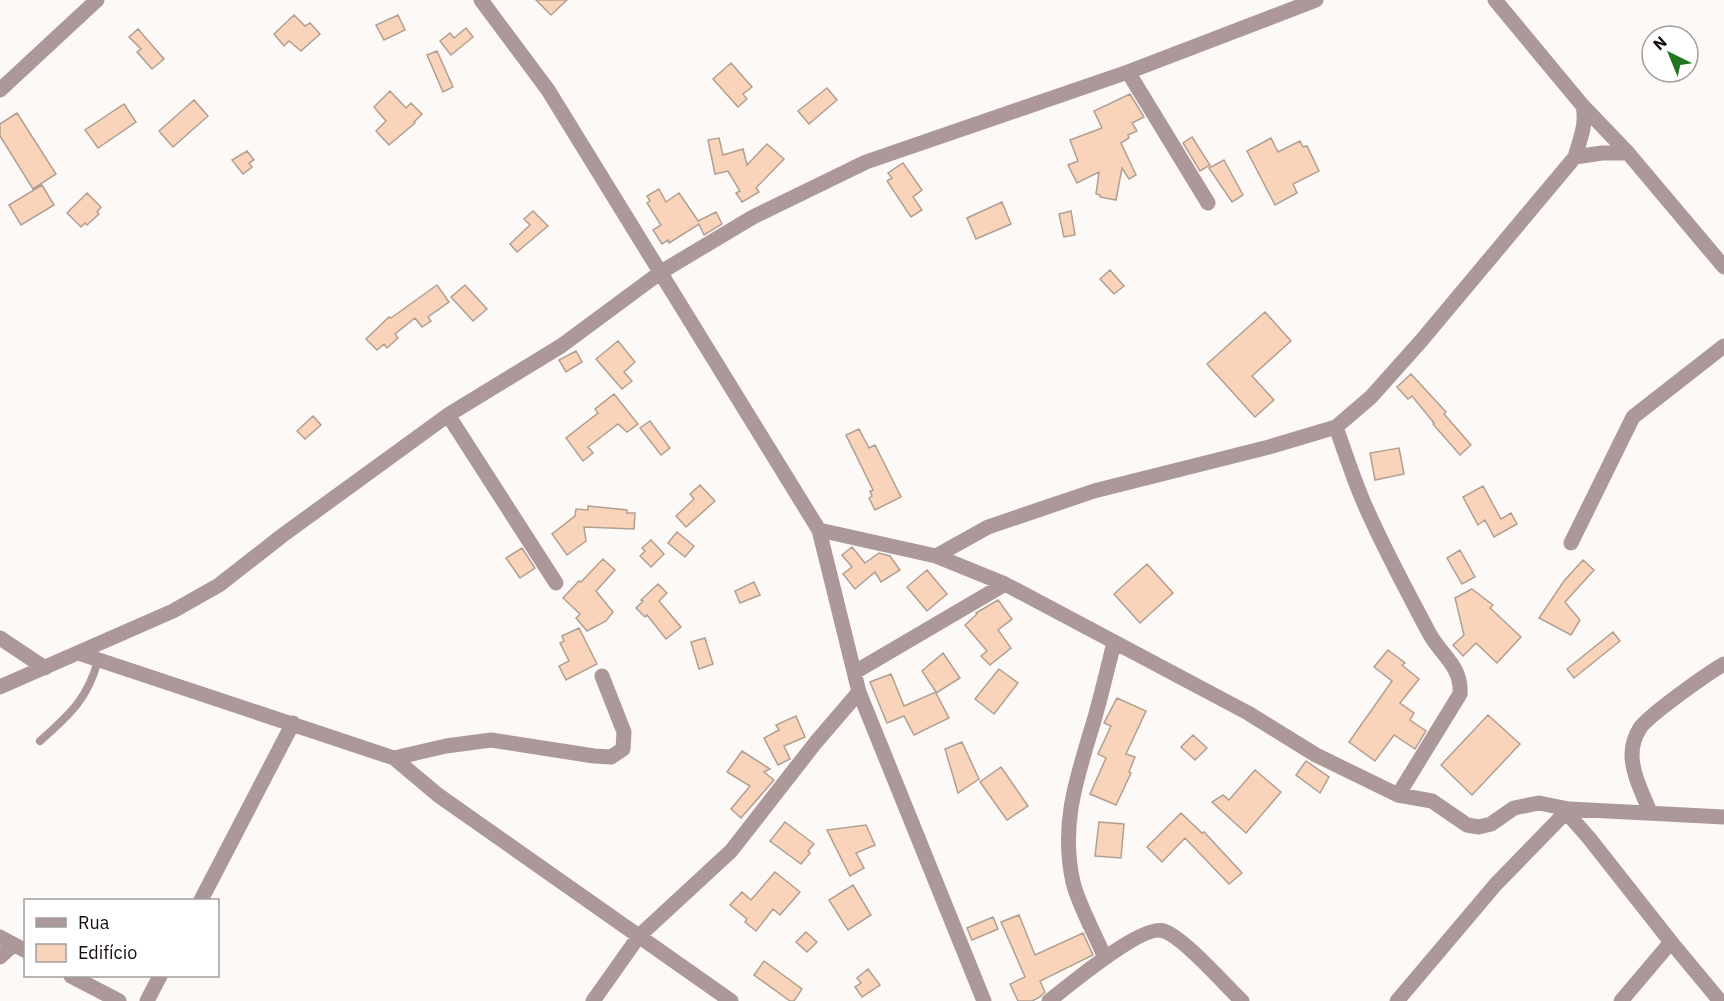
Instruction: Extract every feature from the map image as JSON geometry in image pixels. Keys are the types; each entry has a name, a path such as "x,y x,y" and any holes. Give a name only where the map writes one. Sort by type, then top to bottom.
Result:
{"street":[{"path":"0,90 96,0"},
{"path":"481,0 548,90 819,530 859,692 984,1001"},
{"path":"0,687 173,610 219,585 302,521 448,415 561,346 661,272 753,217 866,162 1128,72 1316,0"},
{"path":"1495,0 1583,106 1628,153 1724,267"},
{"path":"1128,72 1208,203"},
{"path":"936,556 988,527 1094,491 1336,428 1371,397 1421,341 1575,157 1584,126 1583,106"},
{"path":"1575,157 1608,152 1628,153"},
{"path":"1571,543 1633,417 1724,346"},
{"path":"448,415 556,583"},
{"path":"1336,428 1361,497 1397,571 1431,637 1458,673 1461,683 1460,694 1398,795"},
{"path":"819,530 936,556 1005,584 1248,713 1316,755 1398,795 1432,801 1455,819 1467,825 1479,827 1491,824 1514,808 1539,803 1568,811 1650,812 1724,817"},
{"path":"855,672 1005,584"},
{"path":"0,638 45,668"},
{"path":"105,662 109,638"},
{"path":"1105,958 1073,884 1068,853 1068,830 1073,792 1114,643"},
{"path":"78,653 394,758 438,795 731,1001"},
{"path":"1650,812 1632,757 1633,742 1640,728 1656,713 1724,664"},
{"path":"394,758 446,746 491,741 611,757 623,749 624,732 602,676"},
{"path":"593,1001 639,936 731,851 816,742 859,692"},
{"path":"202,899 293,723"},
{"path":"1568,811 1720,1001"},
{"path":"1397,1001 1496,884 1568,811"},
{"path":"1049,1001 1105,958 1148,931 1162,929 1176,937 1242,1001"},
{"path":"1621,1001 1671,942"},
{"path":"0,957 13,944"},
{"path":"75,977 119,1001"},
{"path":"147,1001 159,977"}],"lane":[{"path":"40,741 73,712 105,662"}],"building":[{"path":"536,0 567,0 551,15"},
{"path":"294,15 305,26 310,23 320,34 301,51 289,41 284,46 274,34"},
{"path":"398,15 405,30 384,40 376,25"},
{"path":"466,28 473,37 451,55 440,41 450,33 454,38"},
{"path":"138,29 164,59 152,69 137,52 141,49 129,37"},
{"path":"437,51 453,87 443,92 427,55"},
{"path":"731,63 752,87 743,94 747,99 738,107 713,79"},
{"path":"827,88 837,100 809,124 798,111"},
{"path":"390,91 406,108 411,103 422,114 389,145 376,131 386,121 374,107"},
{"path":"1130,94 1144,117 1132,123 1137,131 1128,135 1129,138 1121,143 1136,175 1129,179 1122,168 1116,200 1100,197 1096,194 1099,172 1077,183 1068,165 1078,161 1070,140 1102,128 1094,111"},
{"path":"194,100 208,116 173,147 159,131"},
{"path":"124,104 136,122 98,148 85,130"},
{"path":"17,113 56,174 33,189 0,136 0,124"},
{"path":"1192,137 1210,165 1200,171 1183,143"},
{"path":"719,138 723,155 743,149 747,165 767,144 784,159 756,188 759,192 742,202 736,193 740,191 728,171 715,174 708,140"},
{"path":"1271,138 1278,152 1300,141 1303,147 1307,146 1319,171 1293,184 1297,193 1275,205 1247,151"},
{"path":"247,151 254,160 249,163 252,167 243,174 232,160"},
{"path":"1224,160 1243,195 1232,202 1209,168"},
{"path":"903,163 922,190 913,197 922,210 911,217 887,181 892,178 888,173"},
{"path":"42,185 54,205 21,225 9,205"},
{"path":"659,189 666,202 679,193 698,221 716,212 722,224 704,235 699,224 669,243 668,240 662,244 653,230 661,225 647,203 650,201 647,196"},
{"path":"87,193 101,207 97,212 99,214 87,225 85,223 81,227 67,213"},
{"path":"1002,202 1011,224 976,239 967,218"},
{"path":"533,211 548,226 517,252 510,244 530,225 524,219"},
{"path":"1071,211 1075,235 1064,237 1059,214"},
{"path":"1110,270 1124,286 1114,294 1100,279"},
{"path":"437,285 449,302 428,317 431,321 422,327 415,318 395,334 398,338 387,348 384,344 377,350 366,339 389,317 391,318"},
{"path":"465,285 487,309 473,321 451,297"},
{"path":"1265,312 1291,341 1252,376 1274,400 1255,417 1207,364"},
{"path":"618,341 635,362 624,372 632,381 622,389 596,359"},
{"path":"576,351 582,362 566,372 559,360"},
{"path":"1411,374 1446,412 1444,414 1471,445 1460,455 1412,396 1408,399 1397,387"},
{"path":"614,394 638,424 627,432 618,424 588,447 593,453 583,461 566,438 598,413 595,409"},
{"path":"313,416 321,425 305,439 297,431"},
{"path":"650,421 670,448 661,455 640,428"},
{"path":"859,429 869,448 875,445 901,497 875,510 869,498 872,496 870,491 873,490 846,435"},
{"path":"1399,448 1404,474 1375,480 1370,453"},
{"path":"700,485 715,501 686,527 676,516 694,499 690,494"},
{"path":"1483,486 1501,519 1511,513 1517,524 1494,537 1485,520 1478,525 1463,497"},
{"path":"588,506 635,513 634,529 584,527 586,541 567,555 552,534 575,516 576,509 588,510"},
{"path":"677,532 694,546 685,557 668,543"},
{"path":"651,540 664,554 651,567 640,556 645,551 642,548"},
{"path":"852,547 865,563 879,553 890,556 900,570 881,582 875,572 855,589 843,574 852,567 842,555"},
{"path":"522,548 535,568 520,578 506,558"},
{"path":"1460,550 1475,577 1462,584 1447,558"},
{"path":"603,559 615,570 596,591 613,612 606,621 587,631 576,618 580,614 563,598"},
{"path":"1583,560 1594,570 1565,602 1580,620 1571,635 1539,618 1564,581"},
{"path":"1147,564 1173,593 1140,623 1114,594"},
{"path":"927,570 947,594 927,611 907,587"},
{"path":"754,582 760,595 740,603 735,591"},
{"path":"658,584 667,593 659,601 681,627 666,639 647,615 645,617 636,608"},
{"path":"1472,589 1493,605 1490,608 1521,637 1497,663 1476,643 1463,656 1453,645 1464,635 1455,598"},
{"path":"998,600 1012,619 998,630 1011,648 990,665 981,656 987,651 965,625 976,613"},
{"path":"579,628 597,664 566,680 559,666 569,661 560,643 564,641 562,636"},
{"path":"1613,632 1620,641 1574,678 1567,669"},
{"path":"705,638 713,664 699,669 691,642"},
{"path":"1388,650 1405,663 1402,665 1419,679 1400,703 1414,713 1410,720 1426,731 1415,749 1394,735 1375,761 1349,742 1392,681 1374,667"},
{"path":"943,653 960,678 936,693 949,718 914,735 904,716 887,723 870,682 891,674 904,706 936,692 922,671"},
{"path":"999,669 1018,683 994,714 975,699"},
{"path":"1117,698 1146,711 1126,754 1135,757 1129,772 1131,773 1116,805 1090,794 1106,758 1098,754 1111,726 1104,723"},
{"path":"1488,715 1520,744 1472,795 1441,765"},
{"path":"796,716 805,737 784,746 790,759 778,765 764,738 779,730 776,725"},
{"path":"1193,735 1207,748 1195,760 1181,747"},
{"path":"962,742 979,779 958,793 945,749"},
{"path":"742,751 770,769 764,772 774,780 741,818 731,809 750,786 727,772"},
{"path":"1306,761 1329,777 1320,793 1296,775"},
{"path":"1001,767 1028,806 1007,820 980,782"},
{"path":"1255,770 1281,792 1246,833 1212,802 1223,795 1229,800"},
{"path":"1181,813 1202,833 1204,832 1242,873 1229,884 1185,838 1162,862 1147,847"},
{"path":"785,822 814,844 801,864 770,841"},
{"path":"1099,822 1124,824 1121,858 1095,856"},
{"path":"866,825 875,845 856,853 864,868 850,876 827,830"},
{"path":"775,872 800,892 780,915 773,909 756,931 745,922 747,919 730,905 742,892 751,900"},
{"path":"853,885 871,915 848,930 829,900"},
{"path":"1019,915 1035,955 1083,933 1093,955 1040,981 1045,992 1032,1001 1018,1001 1010,984 1025,977 1001,922"},
{"path":"993,917 998,929 972,940 967,928"},
{"path":"806,932 817,942 807,952 796,942"},
{"path":"764,961 802,989 794,1001 790,1001 754,975"},
{"path":"868,969 880,985 862,997 855,987 861,983 857,978"}]}
